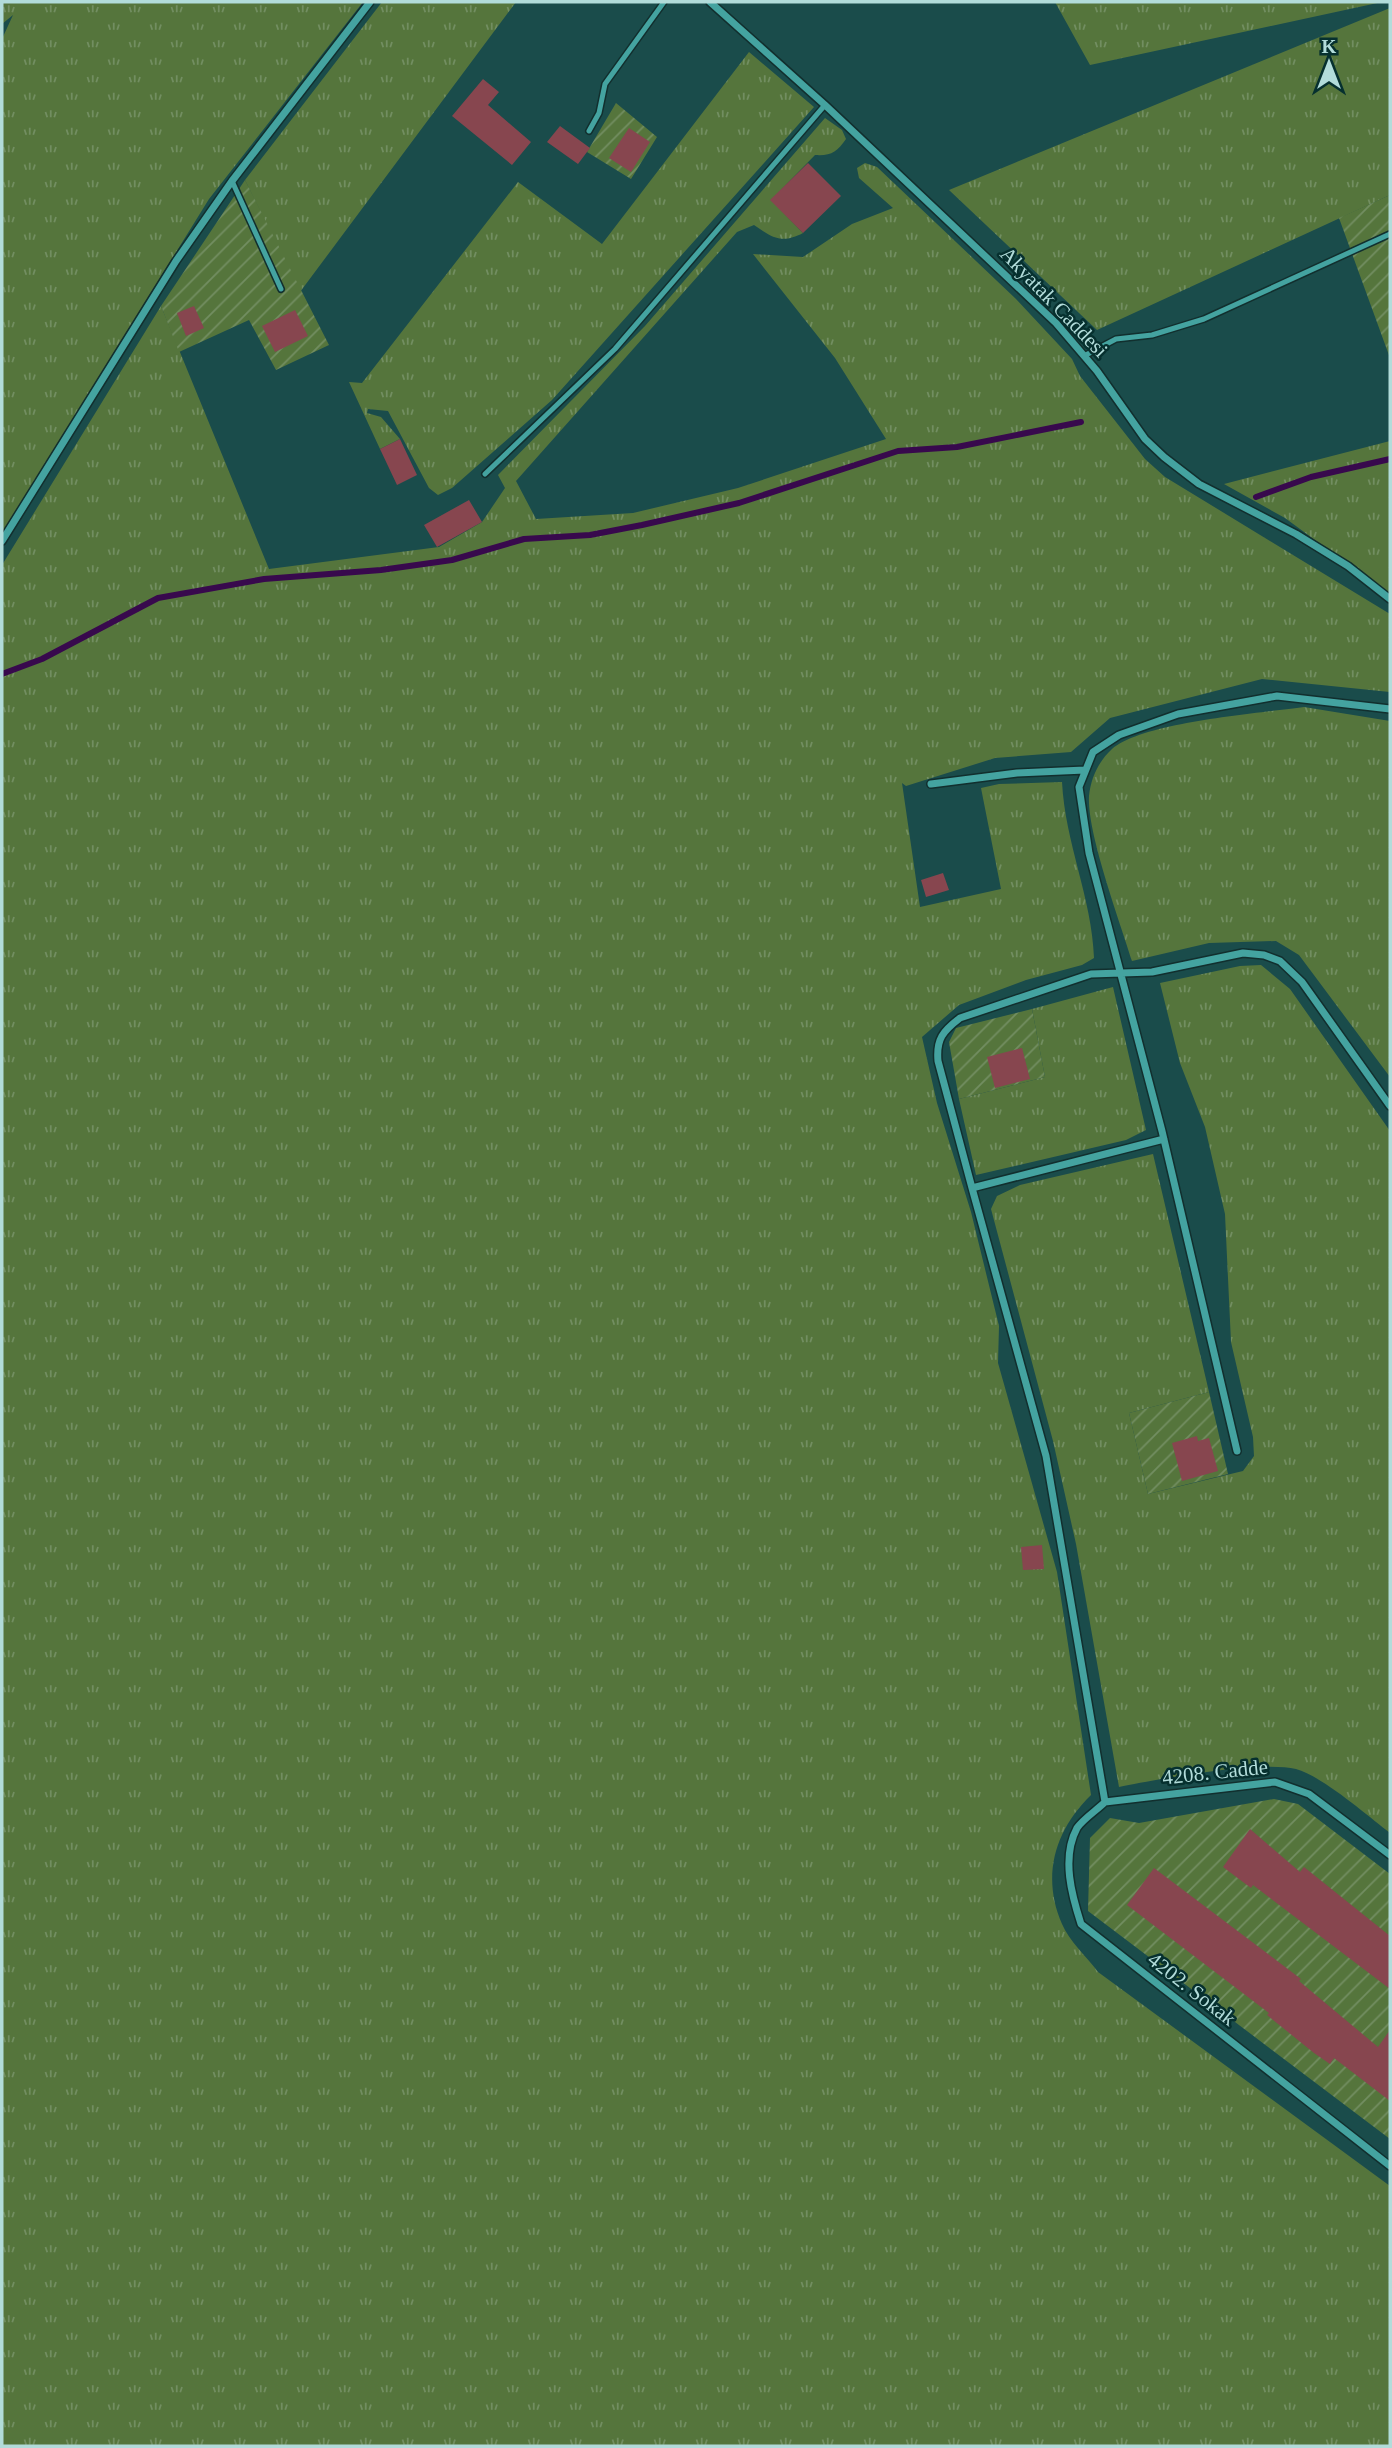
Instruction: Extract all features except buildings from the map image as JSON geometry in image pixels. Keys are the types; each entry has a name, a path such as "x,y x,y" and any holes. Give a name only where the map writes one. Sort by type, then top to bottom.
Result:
{"street":[{"path":"2,541 176,261 232,181 370,2"},
{"name":"Akyatak Caddesi","path":"710,2 825,105 1056,323 1084,356 1145,439 1164,457 1199,484 1296,534 1348,566 1390,599"},
{"path":"1237,1451 1164,1139 1089,853 1079,787 1093,752 1119,735 1178,714 1277,696 1390,709"},
{"path":"931,784 1017,773 1085,770"},
{"path":"1105,1802 1046,1456 938,1061 937,1047 942,1032 960,1018 1091,974 1152,972 1243,953 1280,961 1302,982 1390,1106"},
{"path":"972,1188 1164,1139"},
{"name":"4208. Cadde","path":"1105,1802 1275,1782 1309,1794 1390,1855"},
{"name":"4202. Sokak","path":"1105,1802 1077,1828 1070,1861 1071,1893 1081,1924 1390,2166"}],"lane":[{"path":"589,131 599,113 605,84 664,2"},
{"path":"485,474 615,349 825,105"},
{"path":"232,181 281,289"},
{"path":"1084,356 1116,339 1152,335 1204,319 1390,234"}],"green space":[{"path":"2,2 363,2 209,199 2,533 2,39 13,15 2,24"},
{"path":"382,2 516,2 300,292 245,180"},
{"path":"1055,2 1382,2 1090,65"},
{"path":"1390,8 1390,195 1097,330 949,190"},
{"path":"749,52 814,107 552,400 452,488 438,495 429,488 388,411 368,409 367,413 381,417 400,439 380,449 349,382 362,383 518,182 602,244"},
{"path":"616,103 657,137 631,179 587,152"},
{"path":"825,118 842,130 846,139 833,152 815,155 771,200 803,233 783,239 754,225 737,232 516,481 536,519 633,513 738,488 886,439 835,358 753,254 803,257 852,224 893,208 859,178 857,168 865,163 877,167 1016,299 1072,359 1080,376 1145,459 1165,477 1390,614 1390,692 1262,679 1110,718 1071,752 995,758 906,786 902,783 920,907 1001,889 981,788 999,784 1062,782 1068,827 1089,914 1094,958 1082,965 1026,980 959,1005 922,1037 937,1103 971,1212 999,1326 998,1363 1057,1572 1091,1795 1068,1823 1060,1839 1052,1871 1056,1906 1069,1937 1098,1972 1390,2186 1390,2446 2,2446 2,565 161,306 269,569 439,547 482,522 505,488 498,475 645,326"},
{"path":"245,180 329,345 276,370 249,320 179,352 161,306"},
{"path":"1390,195 1390,358 1339,218"},
{"path":"1390,441 1390,595 1285,518 1224,484"},
{"path":"1304,707 1390,721 1390,1077 1299,955 1276,941 1209,943 1132,961 1093,832 1089,796 1094,776 1107,754 1127,740 1175,725"},
{"path":"1261,965 1290,989 1390,1131 1390,1833 1331,1788 1296,1769 1235,1769 1119,1787 1076,1544 1053,1441 991,1209 997,1196 1020,1185 1153,1154 1209,1392 1129,1413 1148,1494 1243,1471 1254,1456 1253,1437 1231,1342 1225,1214 1205,1127 1180,1063 1160,983 1240,966"},
{"path":"1113,987 1146,1130 1126,1140 976,1175 959,1099 1045,1077 1032,1009"},
{"path":"1032,1009 1045,1077 959,1099 949,1042 956,1028"},
{"path":"1209,1392 1228,1474 1148,1494 1129,1413"},
{"path":"1274,1799 1298,1804 1390,1874 1390,2139 1088,1911 1090,1838 1110,1818 1139,1823"}],"waterway":[{"path":"2,674 42,659 158,598 264,579 381,570 452,560 524,539 590,535 739,503 898,451 957,447 1081,422"},
{"path":"1256,497 1311,477 1390,459"}]}
